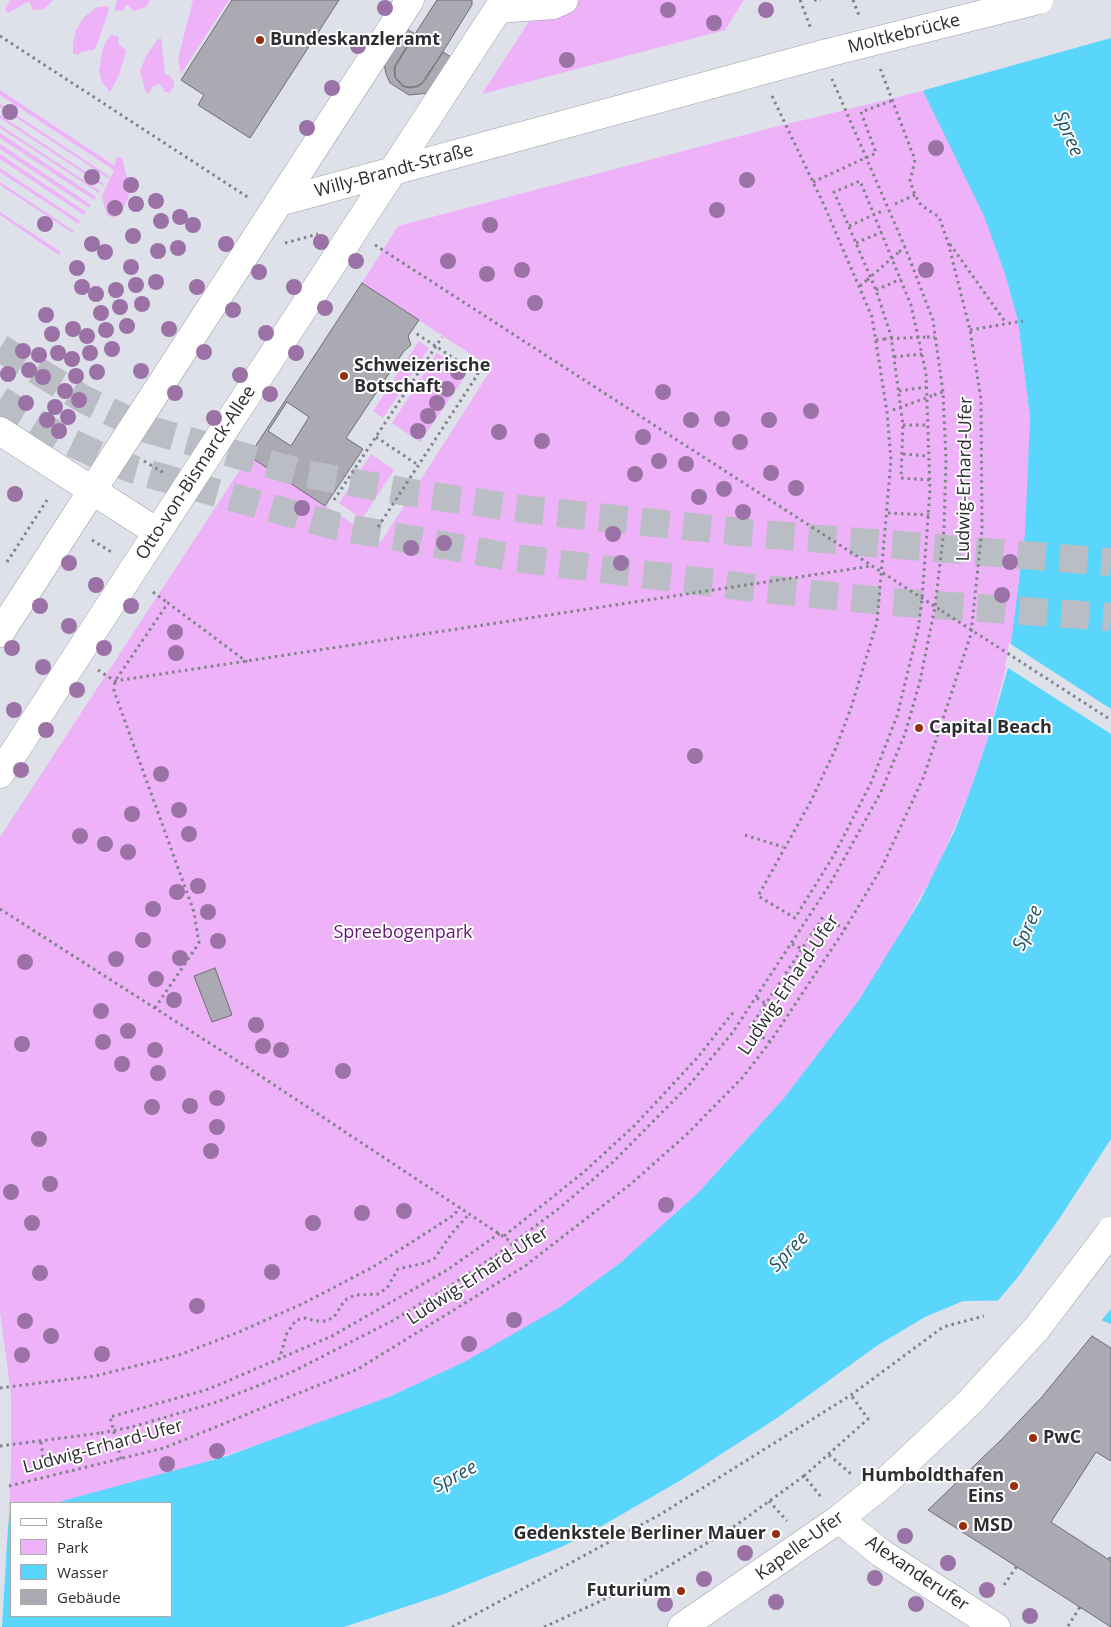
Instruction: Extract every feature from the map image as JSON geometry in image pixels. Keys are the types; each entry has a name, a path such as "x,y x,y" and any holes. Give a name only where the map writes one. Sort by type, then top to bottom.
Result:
{"street":[{"path":"0,633 410,0"},
{"path":"501,4 553,6 564,0"},
{"name":"Moltkebrücke","path":"824,54 1039,0"},
{"name":"Otto-von-Bismarck-Allee","path":"0,774 501,4"},
{"name":"Willy-Brandt-Straße","path":"279,202 824,54"},
{"path":"0,431 157,532"},
{"name":"Kapelle-Ufer","path":"682,1627 838,1519 884,1482 970,1402 1038,1328 1111,1231"},
{"name":"Alexanderufer","path":"838,1519 881,1553 996,1627"}],"path":[{"path":"814,0 820,0"},
{"path":"0,36 261,206 279,202"},
{"path":"1,1446 41,1442 132,1427 217,1402 292,1372 392,1321 450,1286 505,1249 562,1206 612,1162 690,1084 733,1032 757,998 845,859 882,792 905,734 920,681 935,607 944,529 946,460 943,392 933,320 905,247 824,54"},
{"path":"760,72 813,182 860,286 872,318 887,412 891,460 877,622 851,708 835,750 811,800 783,847 758,896 795,918 834,855 871,783 897,716 918,630 922,599 930,480 926,387 922,354 911,305 860,181 834,192 850,226 885,314 894,356 903,425 901,478 930,480"},
{"path":"813,182 876,153 861,112 894,100 915,160 910,181 915,195 895,204"},
{"name":"Ludwig-Erhard-Ufer","path":"10,1486 164,1448 358,1369 525,1266 632,1183 686,1136 743,1077 770,1042 845,929 882,867 924,776 971,634 982,519 981,399 970,330 948,242 939,217 921,205 915,195"},
{"path":"850,226 882,211"},
{"path":"276,245 327,232"},
{"path":"856,243 882,232"},
{"path":"948,242 1006,323"},
{"path":"372,243 1111,720"},
{"path":"860,286 905,247"},
{"path":"876,290 901,279"},
{"path":"970,330 1022,320"},
{"path":"378,526 478,374 414,332"},
{"path":"334,500 442,336"},
{"path":"876,340 935,337"},
{"path":"894,356 922,354"},
{"path":"899,391 926,387"},
{"path":"887,412 943,392"},
{"path":"903,425 928,425"},
{"path":"376,437 418,465"},
{"path":"902,454 929,456"},
{"path":"141,459 165,474"},
{"path":"345,476 349,478"},
{"path":"7,562 47,500"},
{"path":"888,512 929,515"},
{"path":"91,539 116,554"},
{"path":"115,681 871,566"},
{"path":"153,592 247,662"},
{"path":"155,1008 199,943 194,912 114,691 115,681 168,603"},
{"path":"745,835 783,847"},
{"path":"0,909 155,1008 513,1243"},
{"path":"770,1042 749,1029 823,916 845,929"},
{"path":"792,944 802,950"},
{"path":"757,998 766,1004"},
{"path":"121,1459 110,1417 209,1389 332,1336 404,1296 502,1235 585,1171 635,1125 698,1058 735,1010"},
{"path":"0,1388 95,1376 179,1355 239,1332 304,1303 373,1267 454,1215 460,1207"},
{"path":"279,1360 287,1334 296,1320 305,1318 316,1322 326,1321 334,1317 345,1300 355,1295 378,1294 387,1288 398,1268 425,1263 435,1258 452,1233 470,1214"},
{"path":"452,1627 661,1514 851,1395 943,1327 984,1316"},
{"path":"544,1627 642,1582 732,1528 804,1476 868,1419 851,1395"},
{"path":"41,1442 43,1457 117,1445"},
{"path":"829,1455 852,1475"},
{"path":"804,1476 816,1491"},
{"path":"769,1501 781,1517"},
{"path":"1004,1585 1017,1566"},
{"path":"1068,1626 1080,1607"}],"green space":[{"path":"10,0 53,0 44,9 33,10 29,1 8,13 5,10"},
{"path":"117,0 150,0 146,7 133,11 127,4 123,11 114,10"},
{"path":"193,0 229,0 181,74 178,59"},
{"path":"573,0 744,0 725,30 482,94 530,20"},
{"path":"107,6 109,10 96,47 93,50 81,52 78,55 73,54 76,30 84,17 97,7"},
{"path":"110,35 118,36 119,45 126,52 119,75 110,92 102,82 99,71 103,48"},
{"path":"161,38 165,75 169,75 174,81 174,86 170,92 165,92 160,84 153,86 150,92 146,93 140,71 146,56 157,40"},
{"path":"0,90 115,166 116,157 122,158 130,189 128,199 121,212 114,218 107,215 102,196 114,170 0,95"},
{"name":"Spreebogenpark","path":"923,91 985,216 1005,274 1018,321 1030,418 1024,551 1011,648 987,741 970,791 937,868 889,953 859,1000 784,1098 698,1193 620,1263 560,1307 466,1361 391,1396 289,1435 170,1473 59,1502 10,1502 9,1513 11,1394 0,1312 0,837 249,456 381,542 492,368 362,283 398,226 767,129"},
{"path":"0,104 109,176 108,178 0,107"},
{"path":"0,115 104,184 103,186 0,118"},
{"path":"0,125 100,191 99,193 0,128"},
{"path":"0,133 96,197 94,200 0,138"},
{"path":"0,144 91,205 89,208 0,149"},
{"path":"0,154 86,212 84,215 0,159"},
{"path":"0,168 80,221 79,224 0,172"},
{"path":"0,182 74,231 73,233 0,185"},
{"path":"0,212 61,252 59,255 0,215"},
{"path":"419,341 429,348 383,418 373,411"},
{"path":"437,353 463,370 464,378 420,442 392,423"},
{"path":"371,454 394,470 362,519 339,503"}],"water":[{"name":"Spree","path":"1111,0 1111,1324 1048,1300 963,1301 925,1317 878,1345 777,1418 681,1480 588,1534 561,1547 444,1594 344,1627 0,1627 10,1512 10,1617 172,1617 172,1502 59,1502 227,1456 391,1396 466,1361 560,1307 620,1263 698,1193 784,1098 859,1000 920,901 954,832 970,791 1008,668 1025,533 1030,418 1018,321 1005,274 984,216 923,91"}],"pier":[{"path":"885,0 1111,0 1111,38 921,91"},
{"path":"1009,643 1111,709 1111,734 1005,666"},
{"path":"1111,1139 1111,1309 1100,1322 1047,1303 995,1304 1018,1277 1059,1219"},
{"path":"0,1510 9,1510 2,1627 0,1627"}],"building":[{"name":"Bundeskanzleramt","path":"232,0 339,0 250,138 198,105 204,95 181,80"},
{"path":"437,0 472,0 472,5 424,82 417,87 405,87 395,77 395,65"},
{"path":"399,24 415,34 394,69 395,77 402,86 411,88 421,84 443,52 459,62 429,93 409,95 390,83 386,74 383,57"},
{"name":"Schweizerische Botschaft","path":"362,283 419,320 408,336 411,345 404,351 346,438 363,449 325,506 249,456","holes":["287,402 309,417 291,446 268,431"]},
{"path":"215,968 232,1015 212,1022 194,976"},
{"name":"Humboldthafen Eins","path":"1092,1336 1111,1348 1111,1461 1096,1452 1051,1522 1111,1561 1111,1627 928,1510 1001,1440 1041,1398"}],"tunnel":[{"path":"0,348 85,400 147,429 305,474 418,494 531,510 760,534 1111,562"},
{"path":"0,400 60,437 135,470 336,526 515,558 745,587 892,602 1111,617"}],"place":[{"name":"Bundeskanzleramt","path":"260,40"},
{"name":"Schweizerische Botschaft","path":"344,376"},
{"name":"Capital Beach","path":"919,728"},
{"name":"PwC","path":"1033,1438"},
{"name":"Humboldthafen Eins","path":"1014,1486"},
{"name":"MSD","path":"963,1526"},
{"name":"Gedenkstele Berliner Mauer","path":"776,1534"},
{"name":"Futurium","path":"681,1591"}]}
